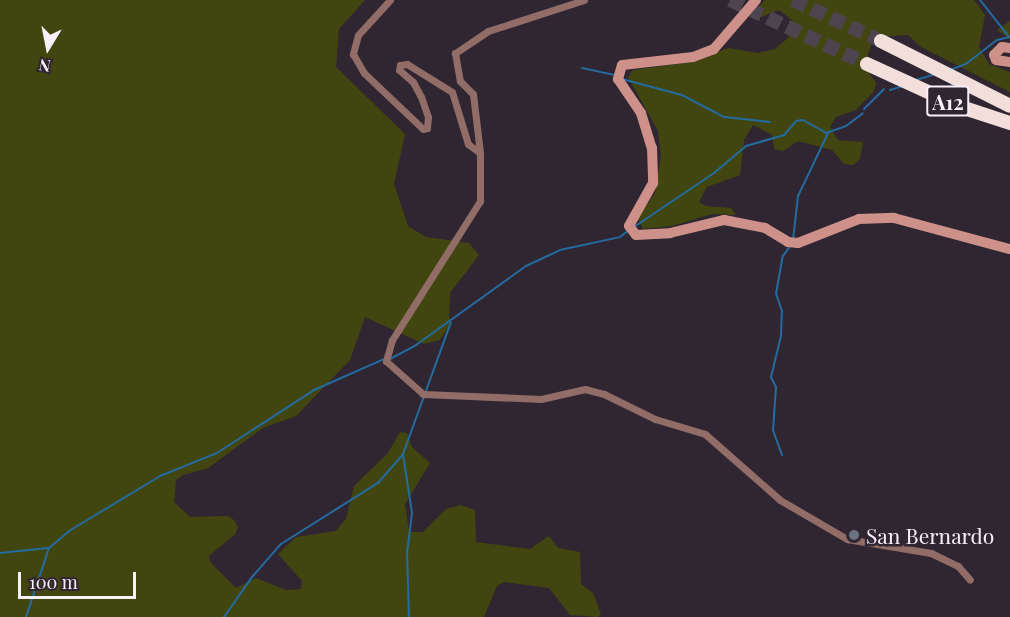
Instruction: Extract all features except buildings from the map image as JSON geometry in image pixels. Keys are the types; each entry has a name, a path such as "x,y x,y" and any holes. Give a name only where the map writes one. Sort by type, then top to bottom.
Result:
{"highway":[{"name":"A12","path":"881,41 1010,106"},
{"name":"A12","path":"867,64 961,107 1010,123"}],"street":[{"path":"390,0 358,35 353,54 364,73 423,129 428,128 428,117 421,97 413,82 399,70 400,65 407,64 452,92 468,144 480,153"},
{"path":"584,0 488,31 455,53 460,81 473,94 480,153 480,201 421,292 387,357 423,394 541,399 585,389 604,394 655,419 705,434 780,500 847,539 931,554 958,566 970,580"},
{"path":"756,0 714,49 693,57 622,65 618,79 647,128 653,175 650,191 632,230 654,236 724,220 765,228 788,242 798,243 859,219 894,218 1010,249"},
{"path":"1010,48 1002,47 994,55 996,60 1010,62"}],"green space":[{"path":"0,0 365,0 339,29 336,67 405,134 394,184 408,226 426,237 469,243 479,255 450,293 449,326 440,340 424,344 365,317 350,360 296,416 263,428 208,468 183,475 176,480 174,502 190,517 228,516 234,520 238,527 235,534 209,556 210,562 236,588 256,578 286,590 301,589 302,581 278,554 296,537 336,531 346,519 354,486 388,453 400,432 407,433 412,447 430,463 405,504 409,532 423,532 446,509 461,505 475,510 476,542 530,549 549,536 558,548 580,552 581,584 593,593 601,614 598,617 570,615 549,588 504,582 497,586 484,617 0,617"},
{"path":"765,0 974,0 985,15 979,47 989,64 1010,72 1010,92 921,47 908,35 874,37 864,66 876,83 874,91 856,110 836,117 830,127 838,140 863,142 860,159 853,165 844,164 832,150 798,141 783,151 774,149 772,135 753,125 744,140 740,175 707,187 699,202 706,206 731,208 736,215 712,214 672,226 643,229 638,218 655,193 661,156 658,131 628,77 633,70 693,62 728,48 758,53 775,49 788,38 793,21 779,10 754,20 751,16"},
{"path":"1010,21 1010,39 997,30"}],"waterway":[{"path":"980,0 1009,37"},
{"path":"950,70 966,64 997,40 1010,37"},
{"path":"582,68 614,75"},
{"path":"916,80 936,74"},
{"path":"622,79 682,95 724,117 770,122"},
{"path":"948,94 953,83"},
{"path":"890,90 903,86"},
{"path":"864,109 884,89"},
{"path":"634,227 714,173 746,146 784,135 796,121 803,120 826,133 846,126 863,113"},
{"path":"793,240 798,196 828,133"},
{"path":"390,359 416,345 526,266 560,250 620,237 629,230"},
{"path":"782,455 773,430 776,387 771,377 781,336 782,311 776,294 783,256 791,245"},
{"path":"224,617 252,577 281,544 378,483 403,454 451,322"},
{"path":"26,617 49,548 69,531 160,476 217,453 314,390 384,359"},
{"path":"403,454 412,513 407,551 409,617"},
{"path":"0,553 48,548"}],"tunnel":[{"path":"730,0 867,64"},
{"path":"793,0 881,41"}],"place":[{"name":"San Bernardo","path":"854,535"}]}
